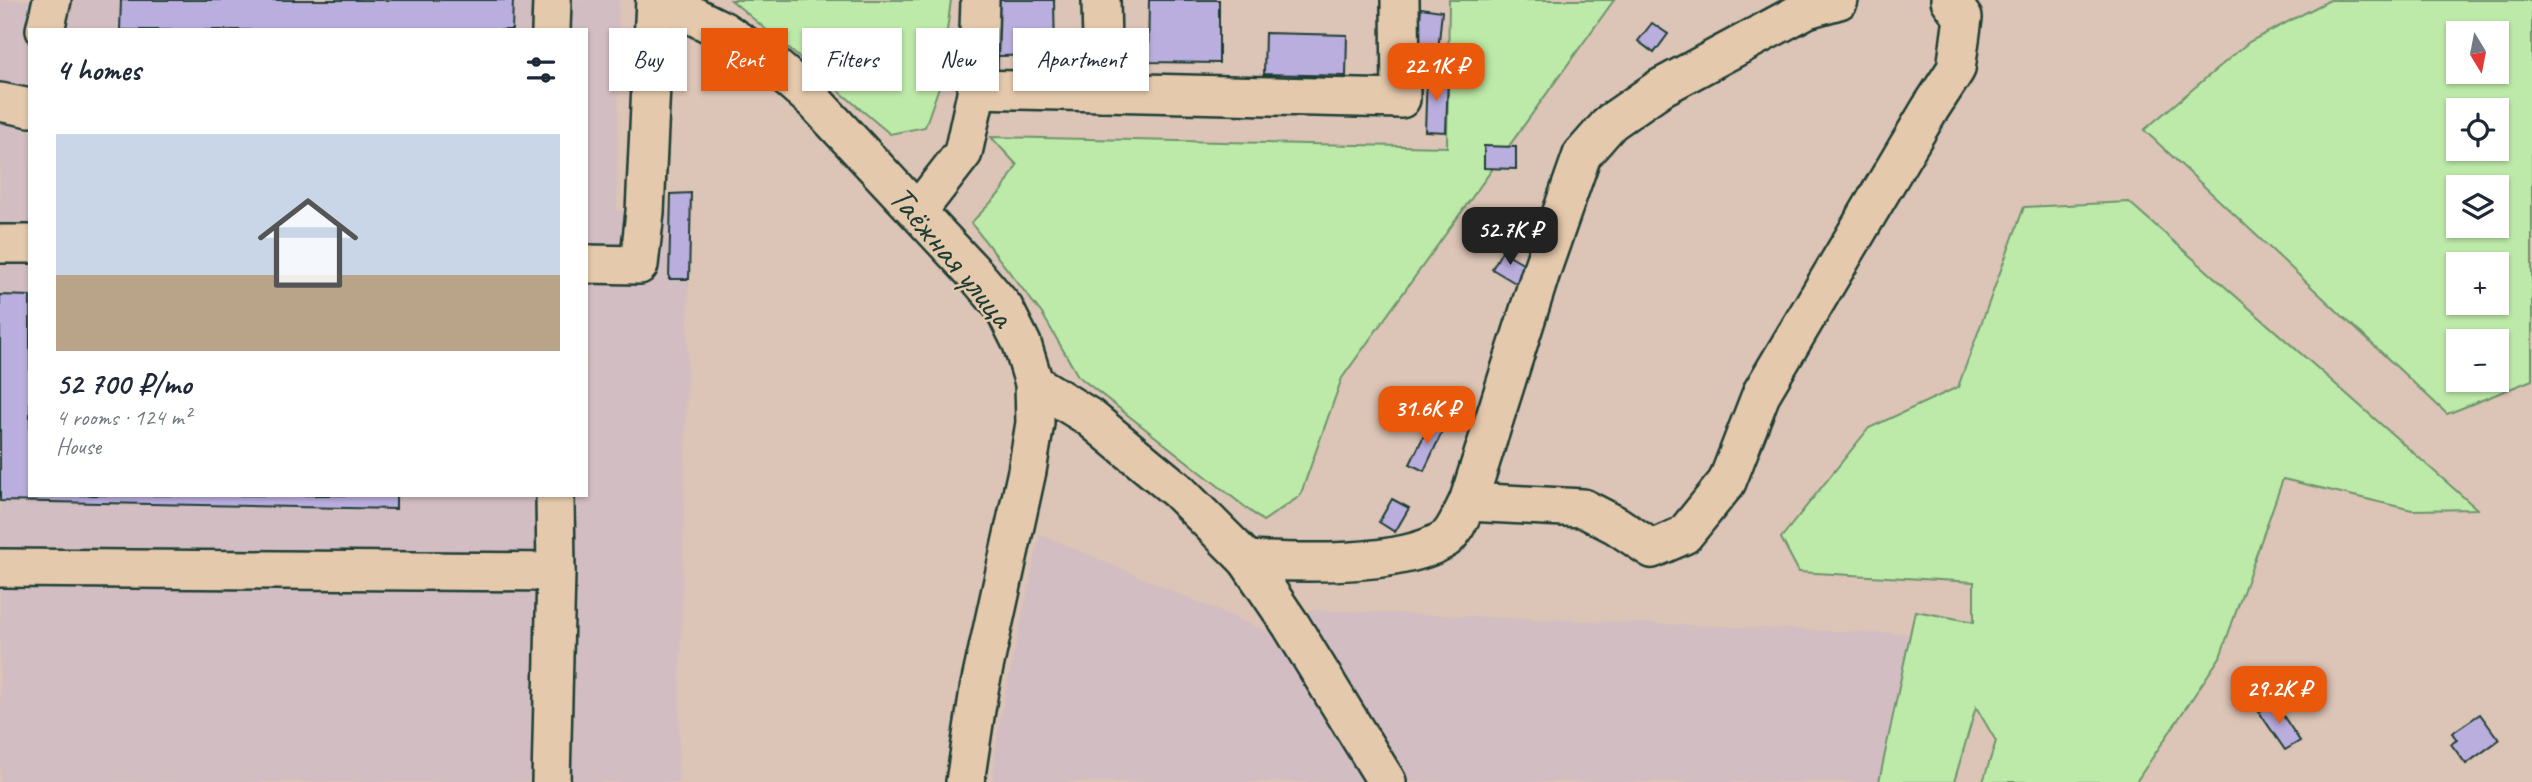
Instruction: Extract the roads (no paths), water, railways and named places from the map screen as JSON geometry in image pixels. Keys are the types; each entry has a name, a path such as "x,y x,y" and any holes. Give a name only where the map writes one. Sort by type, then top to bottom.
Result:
{"street":[{"path":"45,28 52,0"},
{"path":"551,28 552,0"},
{"path":"588,264 639,265 645,212 655,0"},
{"name":"Таёжная улица","path":"661,0 722,30 767,60 813,100 918,211 1004,308 1022,344 1034,383 1035,423 979,690 965,782"},
{"path":"979,28 980,0"},
{"path":"1101,0 1102,92"},
{"path":"999,90 1401,99 1400,0"},
{"path":"1247,560 1303,563 1369,559 1419,550 1447,538 1468,502 1543,266 1582,155 1611,122 1660,88 1807,9 1839,0"},
{"path":"1468,502 1583,508 1616,525 1652,549 1684,534 1727,482 1762,392 1956,69 1963,18 1950,0"},
{"path":"918,211 963,153 978,91"},
{"path":"0,244 28,244"},
{"path":"1034,383 1098,425 1177,490 1247,560 1291,625 1387,782"},
{"path":"551,782 555,497"},
{"path":"0,568 556,572"}]}
